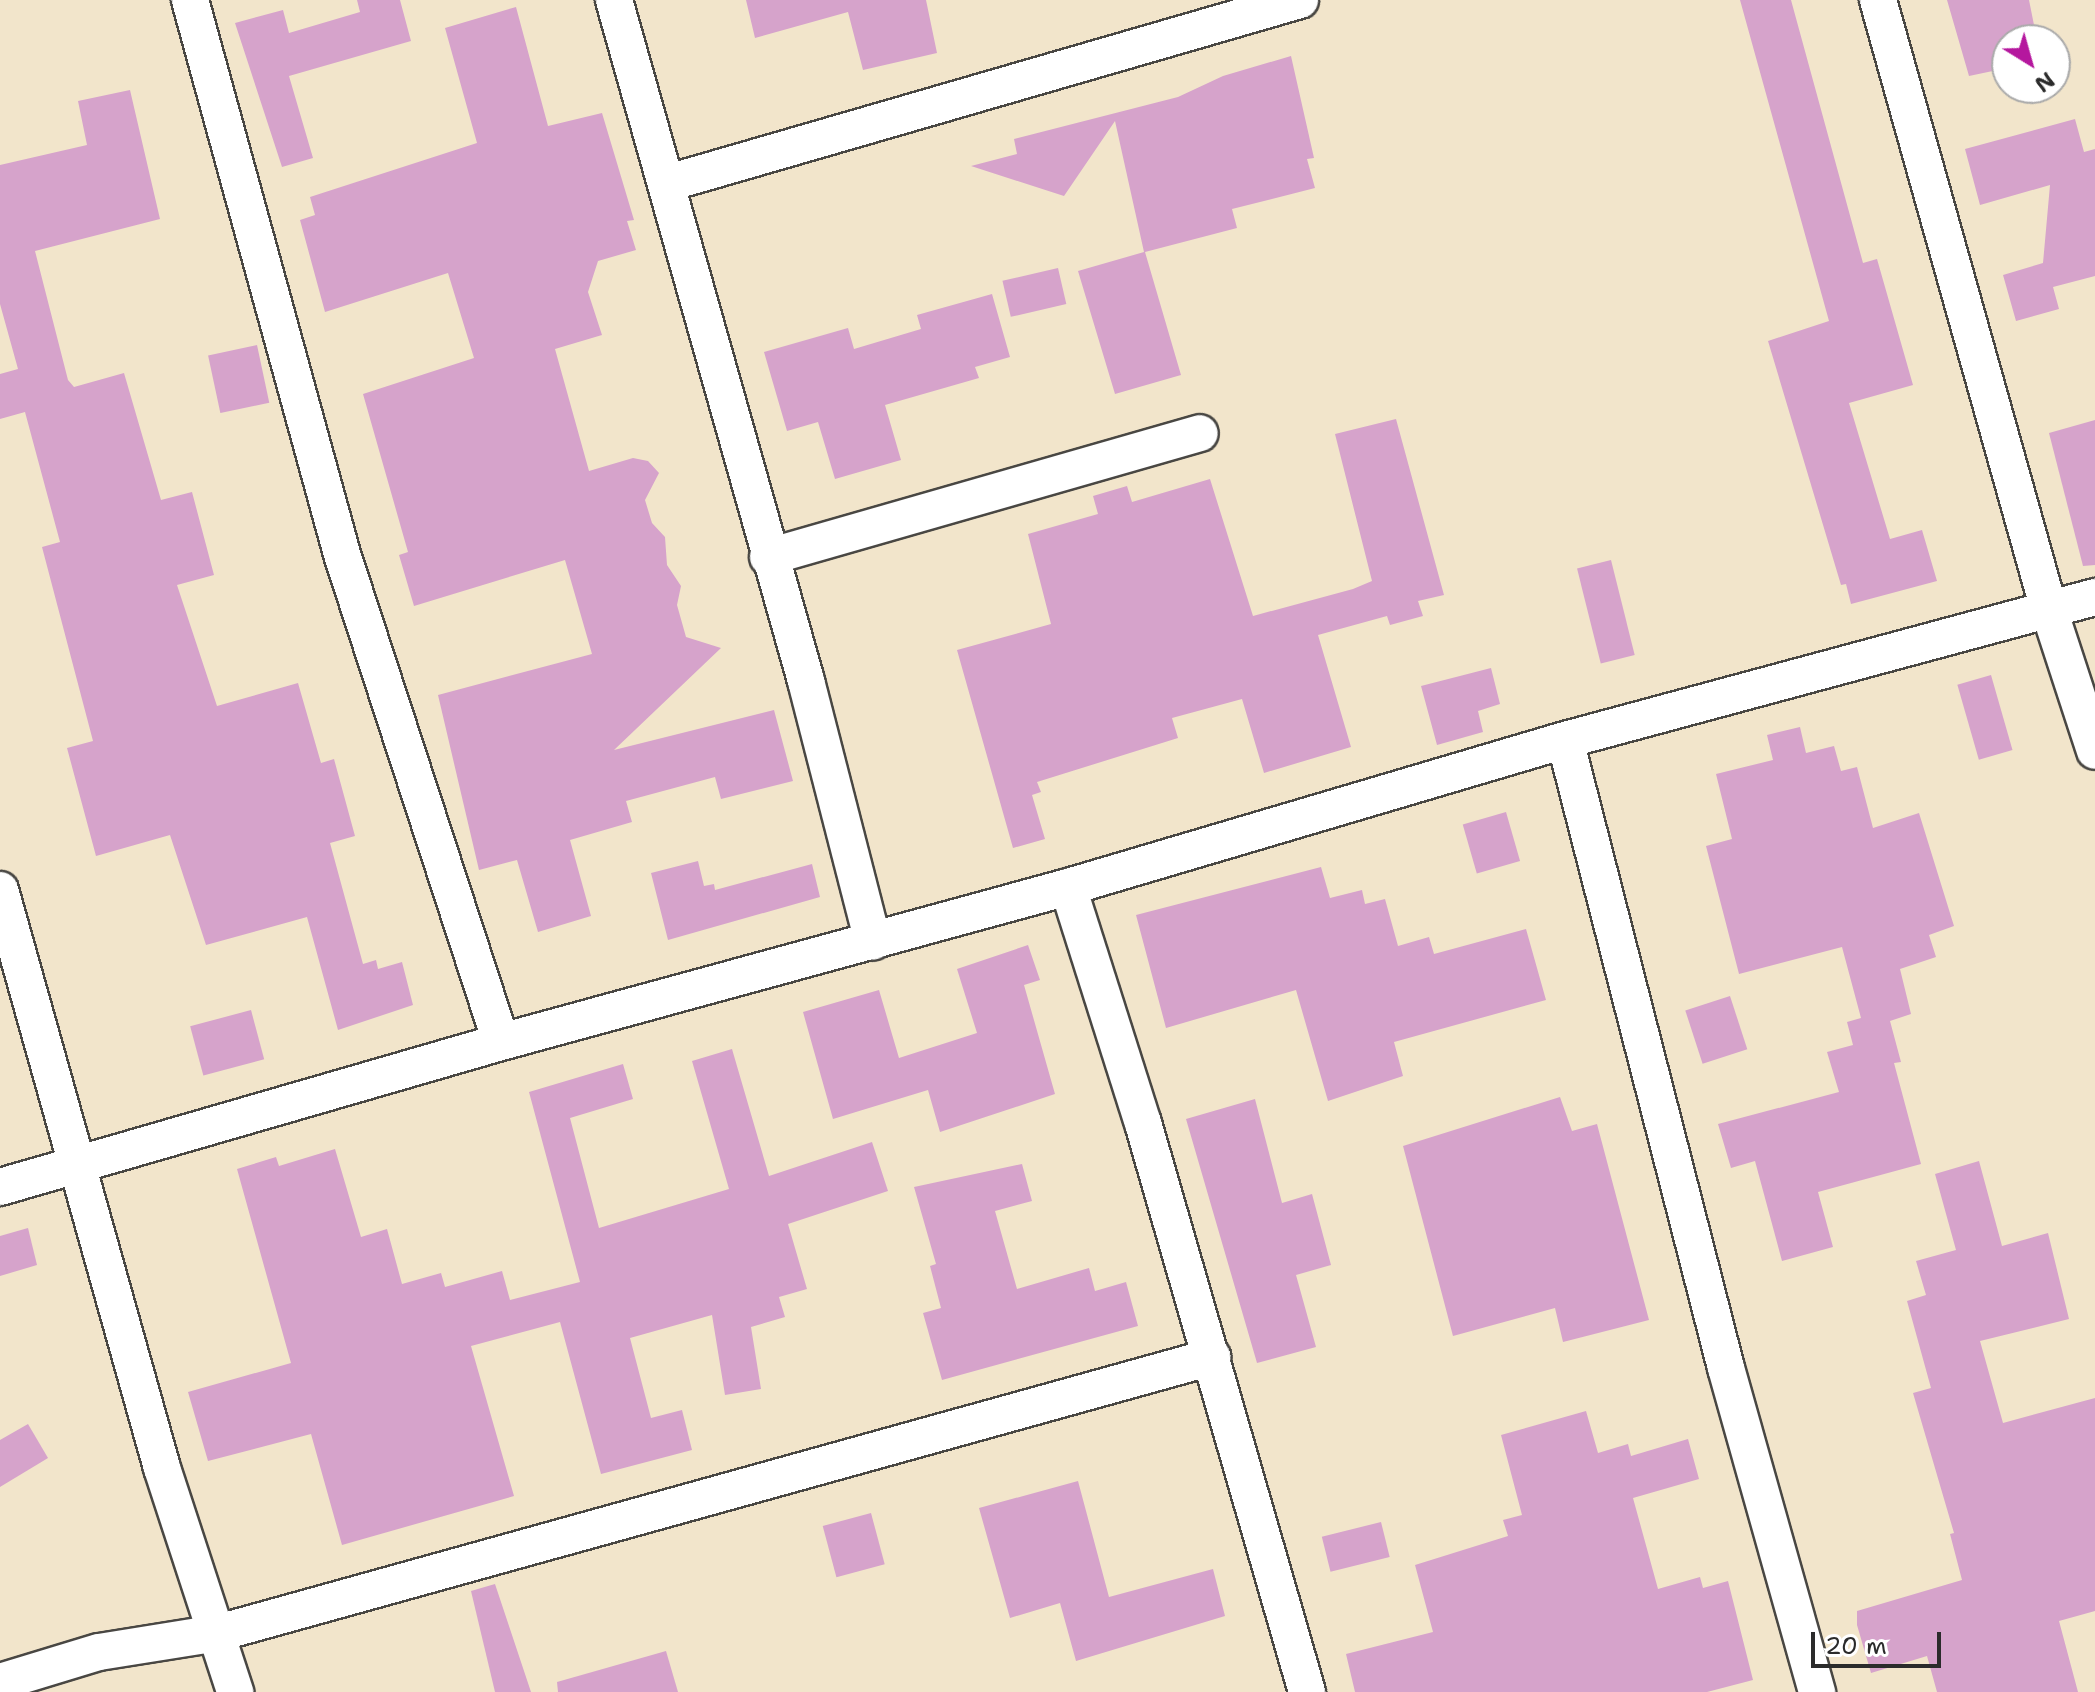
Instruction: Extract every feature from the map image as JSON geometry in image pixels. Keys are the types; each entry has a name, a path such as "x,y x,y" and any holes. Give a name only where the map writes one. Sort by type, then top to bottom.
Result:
{"street":[{"path":"190,0 342,554 501,1042"},
{"path":"614,0 668,183 873,942"},
{"path":"668,183 1300,0"},
{"path":"1878,0 2049,610 2095,751"},
{"path":"768,557 1200,433"},
{"path":"0,1187 501,1042 1068,887 1565,740 2095,597"},
{"path":"1565,740 1726,1368 1817,1692"},
{"path":"1068,887 1212,1357 1307,1692"},
{"path":"0,890 74,1166 162,1468 235,1692"},
{"path":"0,1682 99,1652 218,1633 1212,1357"}],"building":[{"path":"357,0 400,0 411,41 289,76 313,158 282,167 235,23 283,10 289,33 360,12"},
{"path":"746,0 926,0 937,53 863,70 848,12 755,38"},
{"path":"1740,0 1791,0 1863,263 1877,259 1913,385 1849,403 1890,539 1922,530 1937,581 1851,604 1846,584 1841,585 1768,341 1829,321"},
{"path":"1947,0 2029,0 2034,24 1991,24 1991,71 1969,76"},
{"path":"516,7 548,126 602,113 634,220 627,221 636,250 598,261 588,292 602,335 555,349 589,471 633,458 648,461 659,473 645,500 652,523 665,537 667,565 681,586 677,605 686,637 721,648 614,750 774,710 793,781 721,799 715,777 626,801 632,822 570,840 591,916 538,932 517,860 479,870 438,695 592,654 565,560 414,606 399,555 408,552 363,394 474,358 448,273 325,312 300,220 315,215 310,197 477,143 445,28"},
{"path":"1291,56 1314,158 1307,159 1315,188 1232,209 1237,228 1145,252 1181,375 1115,394 1078,271 1144,252 1115,121 1064,196 971,166 1017,154 1014,139 1178,97 1223,76"},
{"path":"130,90 160,219 35,251 68,380 74,387 124,373 161,500 192,492 214,575 177,585 217,706 298,683 321,763 334,759 355,836 330,843 363,964 376,960 378,969 402,962 413,1005 338,1030 307,917 206,945 170,835 96,856 67,748 93,741 42,547 60,542 25,412 0,419 0,374 18,369 0,304 0,165 87,145 78,101"},
{"path":"2075,119 2084,152 2095,149 2095,276 2053,287 2059,309 2016,321 2003,275 2043,263 2050,185 1980,205 1965,149"},
{"path":"1058,268 1066,304 1011,317 1002,281"},
{"path":"992,294 1010,357 975,367 979,378 885,405 901,460 835,479 818,422 787,431 764,352 848,328 854,349 921,329 917,315"},
{"path":"257,345 269,403 220,413 208,355"},
{"path":"1396,419 1444,595 1418,601 1423,616 1390,625 1387,616 1318,635 1351,747 1264,773 1242,699 1172,718 1178,738 1037,782 1041,792 1032,795 1045,839 1013,848 957,650 1051,624 1028,534 1098,514 1093,496 1127,486 1132,502 1210,479 1253,616 1353,589 1372,581 1335,434"},
{"path":"2095,420 2095,565 2083,566 2049,433"},
{"path":"1611,560 1635,655 1601,664 1577,568"},
{"path":"1491,668 1500,704 1478,711 1483,732 1437,745 1421,686"},
{"path":"1991,675 2012,750 1979,760 1957,685"},
{"path":"1800,727 1806,753 1834,746 1841,771 1857,767 1873,828 1919,813 1954,926 1929,935 1936,957 1900,969 1911,1014 1890,1021 1901,1062 1894,1063 1921,1164 1818,1192 1833,1247 1782,1261 1755,1161 1731,1168 1718,1124 1839,1092 1827,1052 1853,1045 1847,1022 1861,1018 1842,947 1739,974 1706,846 1732,839 1716,774 1773,760 1767,735"},
{"path":"1506,812 1520,861 1477,873 1463,824"},
{"path":"698,861 704,886 714,884 715,890 812,864 820,897 668,940 651,873"},
{"path":"1321,867 1330,898 1362,890 1365,904 1385,899 1398,946 1429,937 1434,954 1526,929 1546,1000 1394,1042 1403,1076 1328,1101 1296,990 1166,1028 1136,915"},
{"path":"1028,945 1040,980 1024,985 1055,1094 940,1132 928,1090 833,1119 803,1012 879,990 899,1058 977,1033 957,969"},
{"path":"1730,996 1747,1049 1703,1064 1685,1011"},
{"path":"251,1010 264,1059 203,1076 190,1026"},
{"path":"732,1049 769,1176 872,1142 888,1191 788,1224 807,1289 779,1297 785,1317 751,1327 761,1389 725,1395 712,1315 630,1338 651,1418 682,1410 692,1450 601,1474 560,1322 471,1346 514,1496 342,1545 311,1434 208,1461 188,1392 291,1363 237,1169 276,1157 279,1166 335,1149 361,1237 387,1229 402,1284 441,1273 445,1287 502,1271 510,1300 580,1282 529,1092 623,1064 633,1099 570,1118 599,1228 729,1189 692,1061"},
{"path":"1560,1097 1572,1131 1597,1124 1649,1320 1563,1342 1555,1308 1453,1336 1403,1146"},
{"path":"1255,1099 1282,1203 1312,1194 1331,1265 1296,1275 1316,1347 1257,1363 1186,1119"},
{"path":"1979,1161 2002,1246 2048,1233 2069,1319 1980,1341 2003,1423 2095,1398 2095,1611 2059,1621 2078,1692 1937,1692 1927,1656 1871,1673 1857,1625 1857,1611 1962,1580 1950,1534 1954,1533 1913,1393 1931,1388 1907,1301 1926,1295 1916,1261 1956,1250 1935,1174"},
{"path":"1022,1164 1032,1201 995,1211 1017,1289 1089,1268 1095,1291 1126,1282 1138,1326 942,1380 923,1313 941,1308 930,1266 936,1264 914,1187"},
{"path":"28,1228 37,1265 0,1276 0,1236"},
{"path":"1586,1411 1598,1453 1628,1444 1631,1456 1688,1439 1699,1479 1633,1498 1658,1589 1700,1577 1703,1588 1728,1581 1753,1680 1707,1692 1355,1692 1346,1654 1433,1632 1415,1565 1508,1536 1503,1520 1522,1515 1501,1435"},
{"path":"28,1424 48,1458 0,1487 0,1440"},
{"path":"1078,1481 1109,1597 1213,1569 1225,1616 1076,1661 1060,1603 1010,1618 979,1508"},
{"path":"871,1513 885,1564 836,1577 823,1526"},
{"path":"1381,1522 1390,1557 1331,1572 1322,1537"},
{"path":"495,1584 531,1692 495,1692 471,1591"},
{"path":"666,1651 678,1692 558,1692 557,1682"}]}
